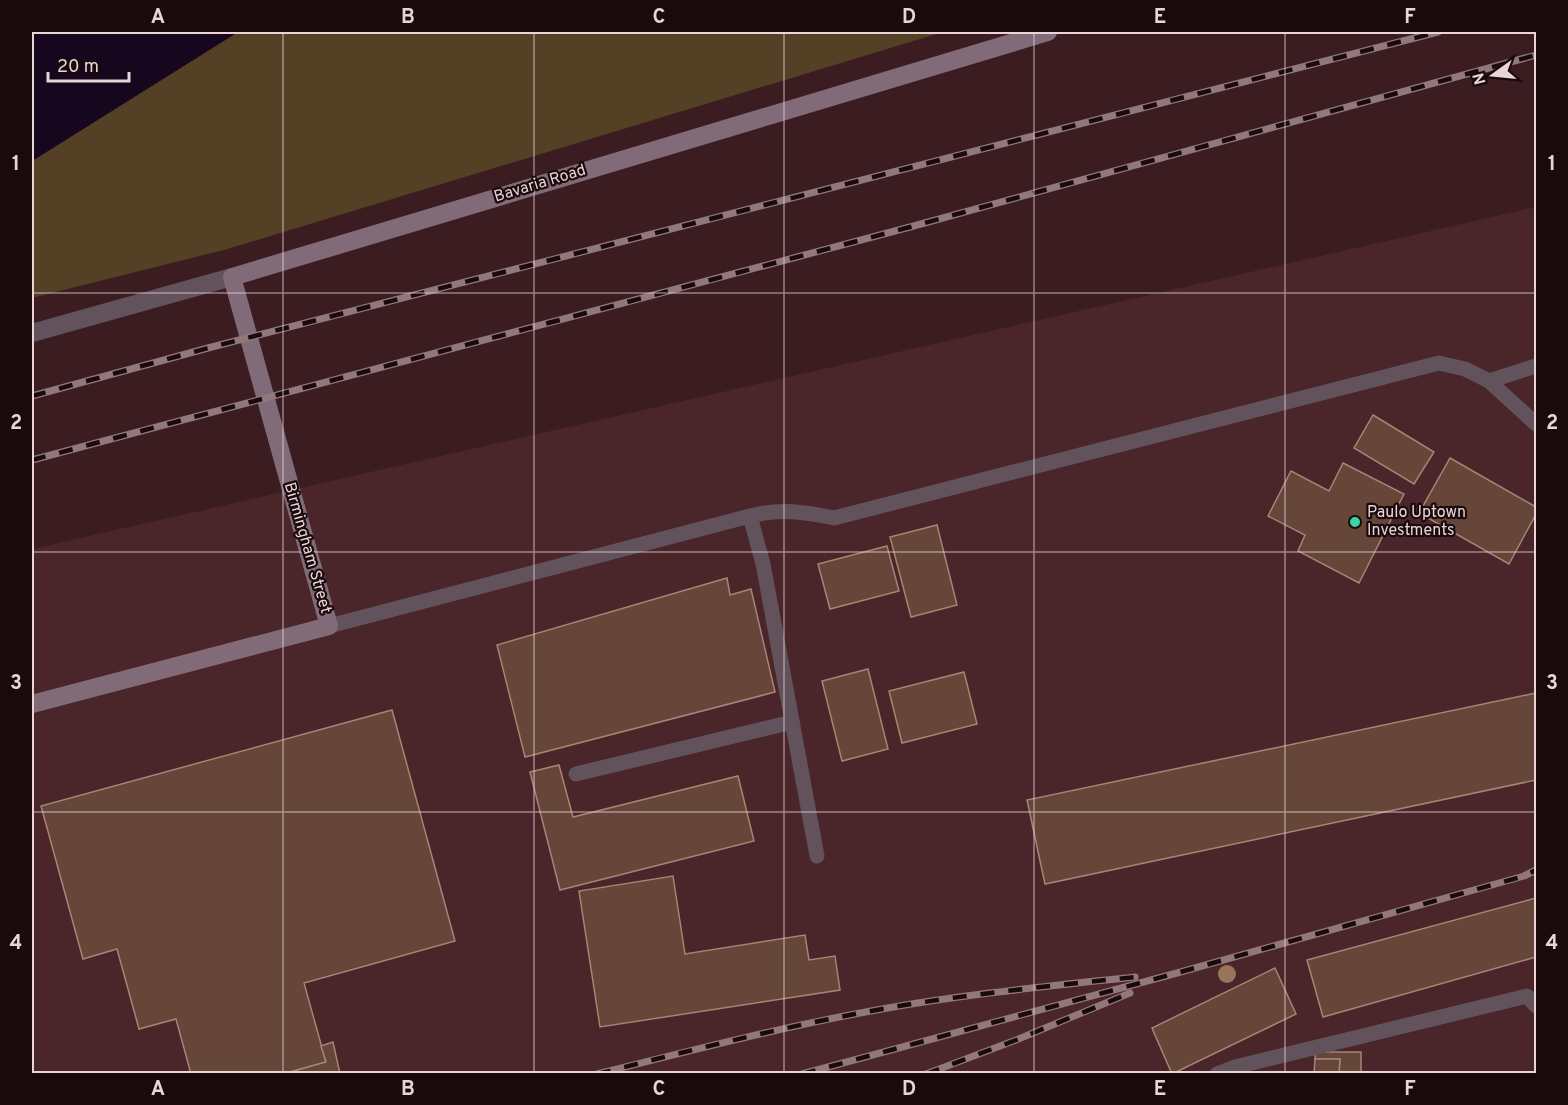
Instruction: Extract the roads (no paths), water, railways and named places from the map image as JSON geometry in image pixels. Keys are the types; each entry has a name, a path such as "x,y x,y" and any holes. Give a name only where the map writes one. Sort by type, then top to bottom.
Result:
{"street":[{"name":"Bavaria Road","path":"32,333 232,277 1048,32"},
{"name":"Birmingham Street","path":"32,704 329,626 232,277"}],"lane":[{"path":"329,626 769,511 788,510 834,518 1439,363 1466,369 1489,381 1536,424"},
{"path":"1489,381 1536,366"},
{"path":"750,516 762,564 817,856"},
{"path":"576,774 792,722"},
{"path":"1217,1074 1527,996 1536,1006"}],"railway":[{"path":"32,396 208,348 1438,32"},
{"path":"32,460 910,227 1536,55"},
{"path":"802,1074 1177,973 1524,876 1536,870"},
{"path":"597,1074 704,1047 882,1009 1040,987 1135,977"},
{"path":"926,1074 1130,993"}],"place":[{"name":"Paulo Uptown Investments","path":"1355,522"}]}
